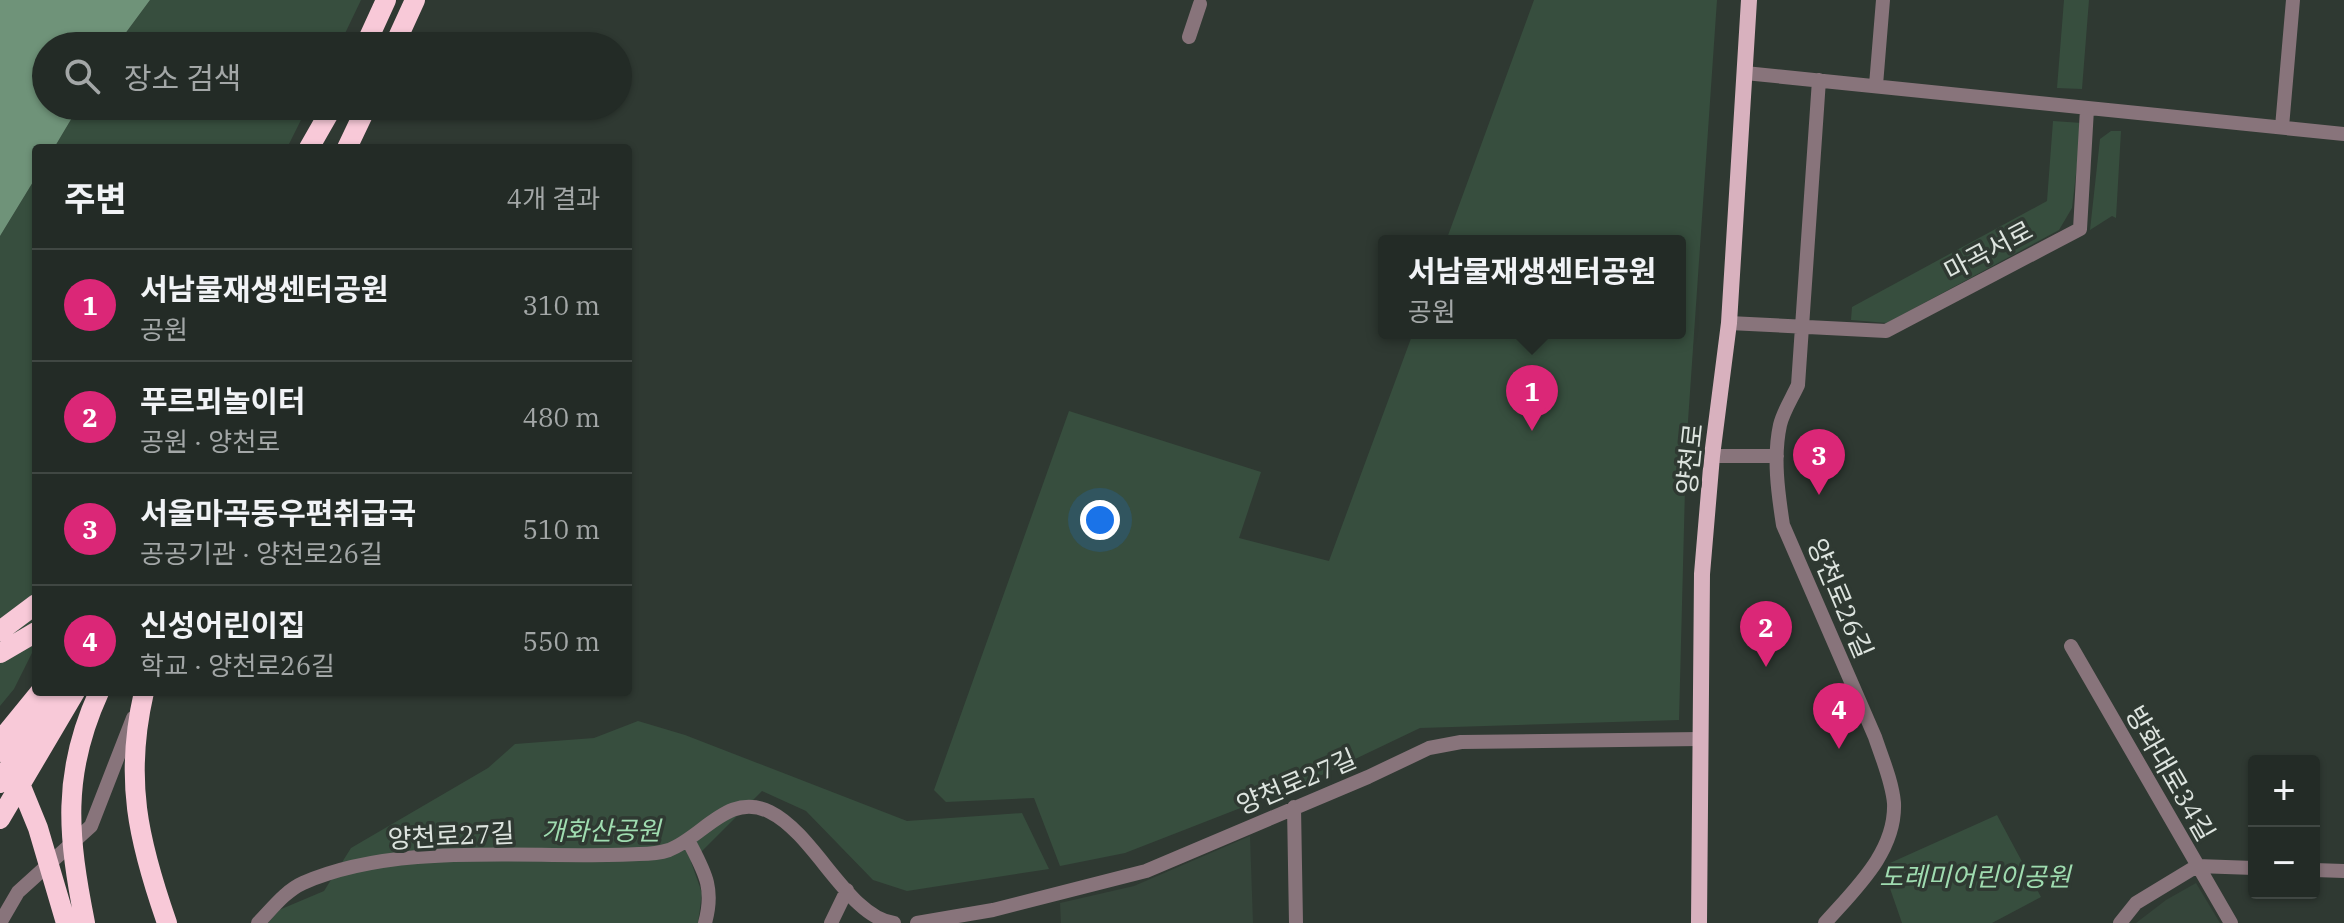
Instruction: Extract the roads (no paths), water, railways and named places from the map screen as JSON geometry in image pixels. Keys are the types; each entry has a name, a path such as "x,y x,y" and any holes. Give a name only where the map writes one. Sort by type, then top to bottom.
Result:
{"highway":[{"path":"371,32 386,0"},
{"path":"400,32 415,0"},
{"path":"312,144 327,120"},
{"path":"322,144 331,120"},
{"path":"349,144 360,120"},
{"path":"0,631 32,607"},
{"path":"0,653 32,634"},
{"path":"0,741 37,696"},
{"path":"0,783 51,696"},
{"path":"0,819 73,696"},
{"path":"85,923 72,854 70,810 73,774 98,696"},
{"path":"143,696 135,732 135,805 149,871 167,923"},
{"path":"0,735 38,828 66,923"},
{"path":"0,765 42,882 52,923"}],"main road":[{"name":"양천로","path":"1699,923 1702,574 1712,456 1729,323 1749,0"}],"street":[{"path":"1876,85 1883,0"},
{"path":"2282,127 2293,0"},
{"path":"1189,37 1200,4"},
{"path":"1745,73 2344,134"},
{"path":"1712,456 1777,456 1780,423 1798,385 1819,80"},
{"name":"마곡서로","path":"1729,323 1886,331 2080,229 2087,109"},
{"name":"양천로26길","path":"1777,456 1783,525 1875,737 1894,803 1889,832 1875,867 1825,923"},
{"name":"방화대로34길","path":"2071,646 2231,923"},
{"path":"0,923 18,892 91,826 142,696"},
{"name":"양천로27길","path":"917,923 961,919 1146,871 1429,748 1461,742 1700,739"},
{"name":"양천로27길","path":"258,923 301,884 372,864 412,857 667,851 688,840 729,809 751,807 769,811 786,823 822,858 871,916 894,923"},
{"path":"1294,807 1296,923"},
{"path":"688,840 708,879 710,894 705,923"},
{"path":"2120,923 2136,903 2197,866 2248,868"},
{"path":"2320,870 2344,871"},
{"path":"831,923 847,890"}],"place":[{"name":"서남물재생센터공원","path":"1532,431"},
{"name":"서울마곡동우편취급국","path":"1819,495"},
{"name":"푸르뫼놀이터","path":"1766,667"},
{"name":"신성어린이집","path":"1839,749"}],"park label":[{"name":"개화산공원","path":"601,830"},
{"name":"도레미어린이공원","path":"1975,876"}]}
